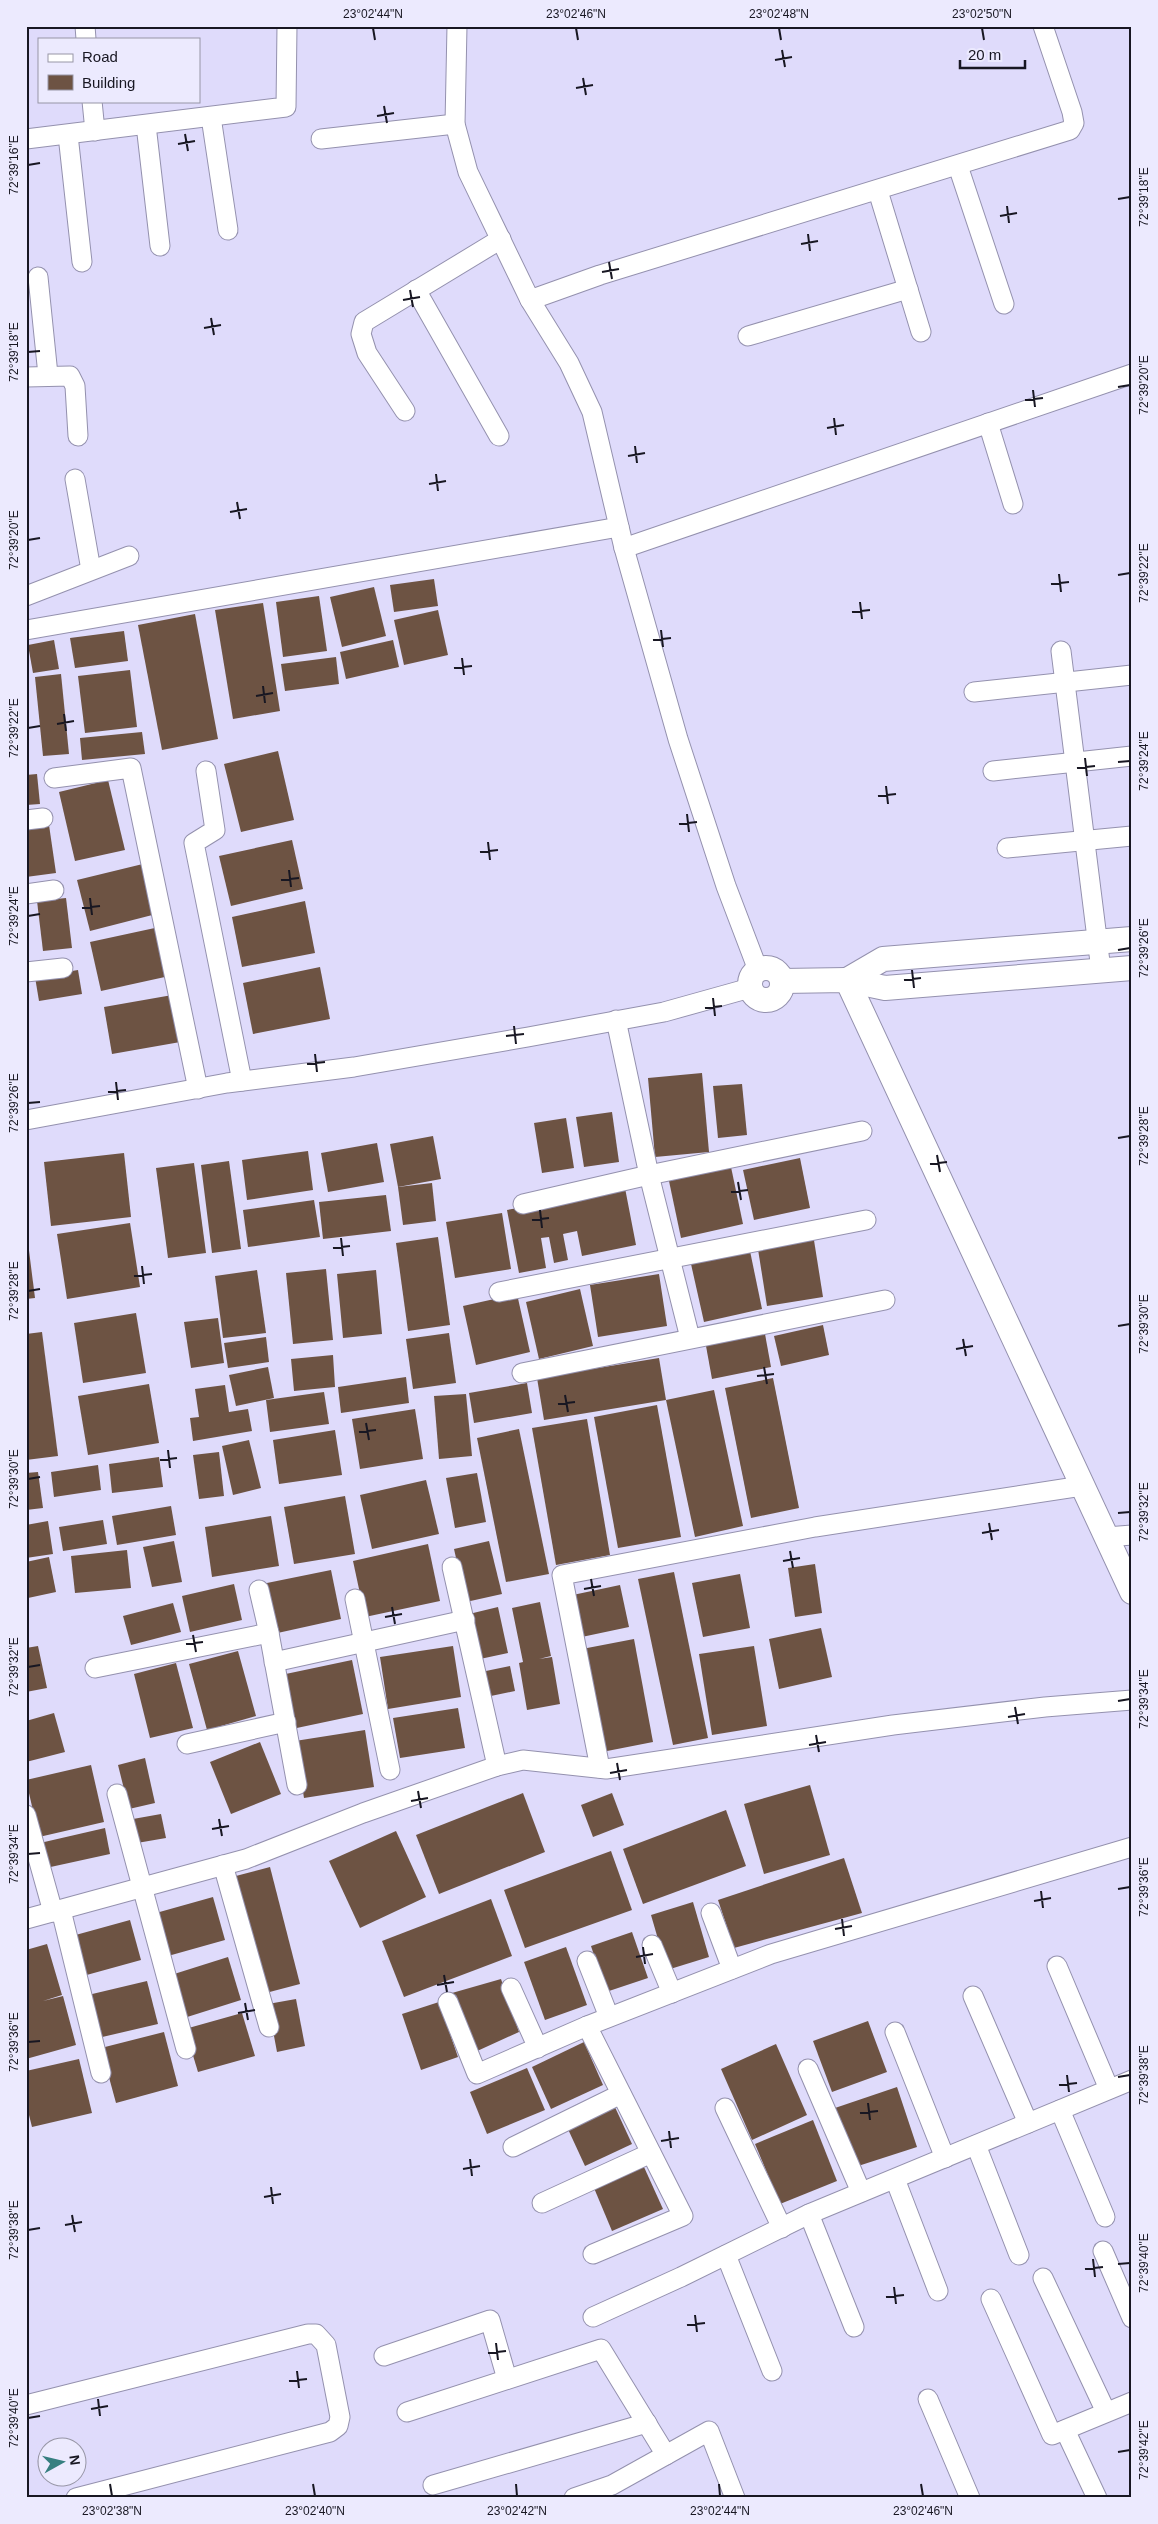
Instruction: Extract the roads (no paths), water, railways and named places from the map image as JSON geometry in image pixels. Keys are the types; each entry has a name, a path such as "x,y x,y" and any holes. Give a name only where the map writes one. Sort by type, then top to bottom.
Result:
{"street":[{"path":"26,139 286,107 287,26"},
{"path":"457,26 455,124 468,172 530,300 569,363 592,412 624,548 678,739 754,979"},
{"path":"530,300 600,275 878,191 1070,130 1074,123 1072,112 1043,26"},
{"path":"92,102 95,131"},
{"path":"212,117 228,230"},
{"path":"321,140 455,124"},
{"path":"146,125 160,246"},
{"path":"68,135 82,262"},
{"path":"958,166 1004,304"},
{"path":"878,191 920,332"},
{"path":"405,411 367,353 361,334 364,322 501,239"},
{"path":"38,277 48,375"},
{"path":"748,336 908,288"},
{"path":"416,290 499,436"},
{"path":"624,548 1132,374"},
{"path":"26,377 70,376 75,386 78,436"},
{"path":"988,423 1013,504"},
{"path":"75,479 91,570"},
{"path":"26,630 619,526"},
{"path":"26,596 128,556"},
{"path":"1061,651 1101,970"},
{"path":"974,692 1065,684 1132,675"},
{"path":"993,771 1132,756"},
{"path":"54,778 131,768 198,1088"},
{"path":"206,771 215,830 194,843 242,1081"},
{"path":"1007,848 1132,836"},
{"path":"26,894 54,890"},
{"path":"847,980 883,959 1132,939"},
{"path":"26,972 63,968"},
{"path":"26,1120 198,1088 354,1067 664,1012 754,979 770,969 779,975 782,982 847,980 885,988 1132,968"},
{"path":"847,980 1132,1592"},
{"path":"616,1020 649,1175 690,1338"},
{"path":"523,1204 649,1175 862,1132"},
{"path":"499,1292 670,1260 866,1220"},
{"path":"522,1373 885,1300"},
{"path":"600,1768 562,1575 815,1527 1082,1486"},
{"path":"1107,1537 1132,1535"},
{"path":"452,1567 497,1766"},
{"path":"259,1590 297,1785"},
{"path":"355,1599 390,1770"},
{"path":"274,1662 465,1620"},
{"path":"95,1668 268,1632"},
{"path":"26,1919 246,1859 362,1813 497,1766 523,1760 600,1768 893,1725 1045,1707 1132,1700"},
{"path":"187,1744 286,1722"},
{"path":"118,1794 186,2049"},
{"path":"26,1815 57,1911 102,2073"},
{"path":"448,2002 477,2074 609,2017 771,1954 1132,1847"},
{"path":"223,1865 269,2027"},
{"path":"712,1913 732,1969"},
{"path":"652,1945 672,1993"},
{"path":"588,1961 609,2017"},
{"path":"1057,1966 1109,2089"},
{"path":"511,1988 538,2048"},
{"path":"973,1996 1028,2123"},
{"path":"587,2026 682,2216 593,2254"},
{"path":"896,2032 944,2158"},
{"path":"808,2069 861,2192"},
{"path":"593,2317 809,2214 1132,2080"},
{"path":"513,2147 621,2094"},
{"path":"725,2108 782,2228"},
{"path":"1060,2110 1105,2217"},
{"path":"976,2144 1019,2255"},
{"path":"542,2204 651,2153"},
{"path":"894,2179 938,2291"},
{"path":"809,2214 854,2327"},
{"path":"1103,2251 1132,2318"},
{"path":"726,2255 772,2371"},
{"path":"1042,2278 1106,2412"},
{"path":"991,2299 1052,2435 1132,2402"},
{"path":"384,2356 490,2320 507,2379"},
{"path":"26,2405 308,2334 316,2334 326,2345 340,2417 338,2426 330,2432 76,2498"},
{"path":"406,2412 601,2349 666,2455"},
{"path":"928,2399 970,2498"},
{"path":"433,2485 647,2423"},
{"path":"1065,2430 1097,2498"},
{"path":"574,2498 612,2485 709,2431 736,2498"}]}
